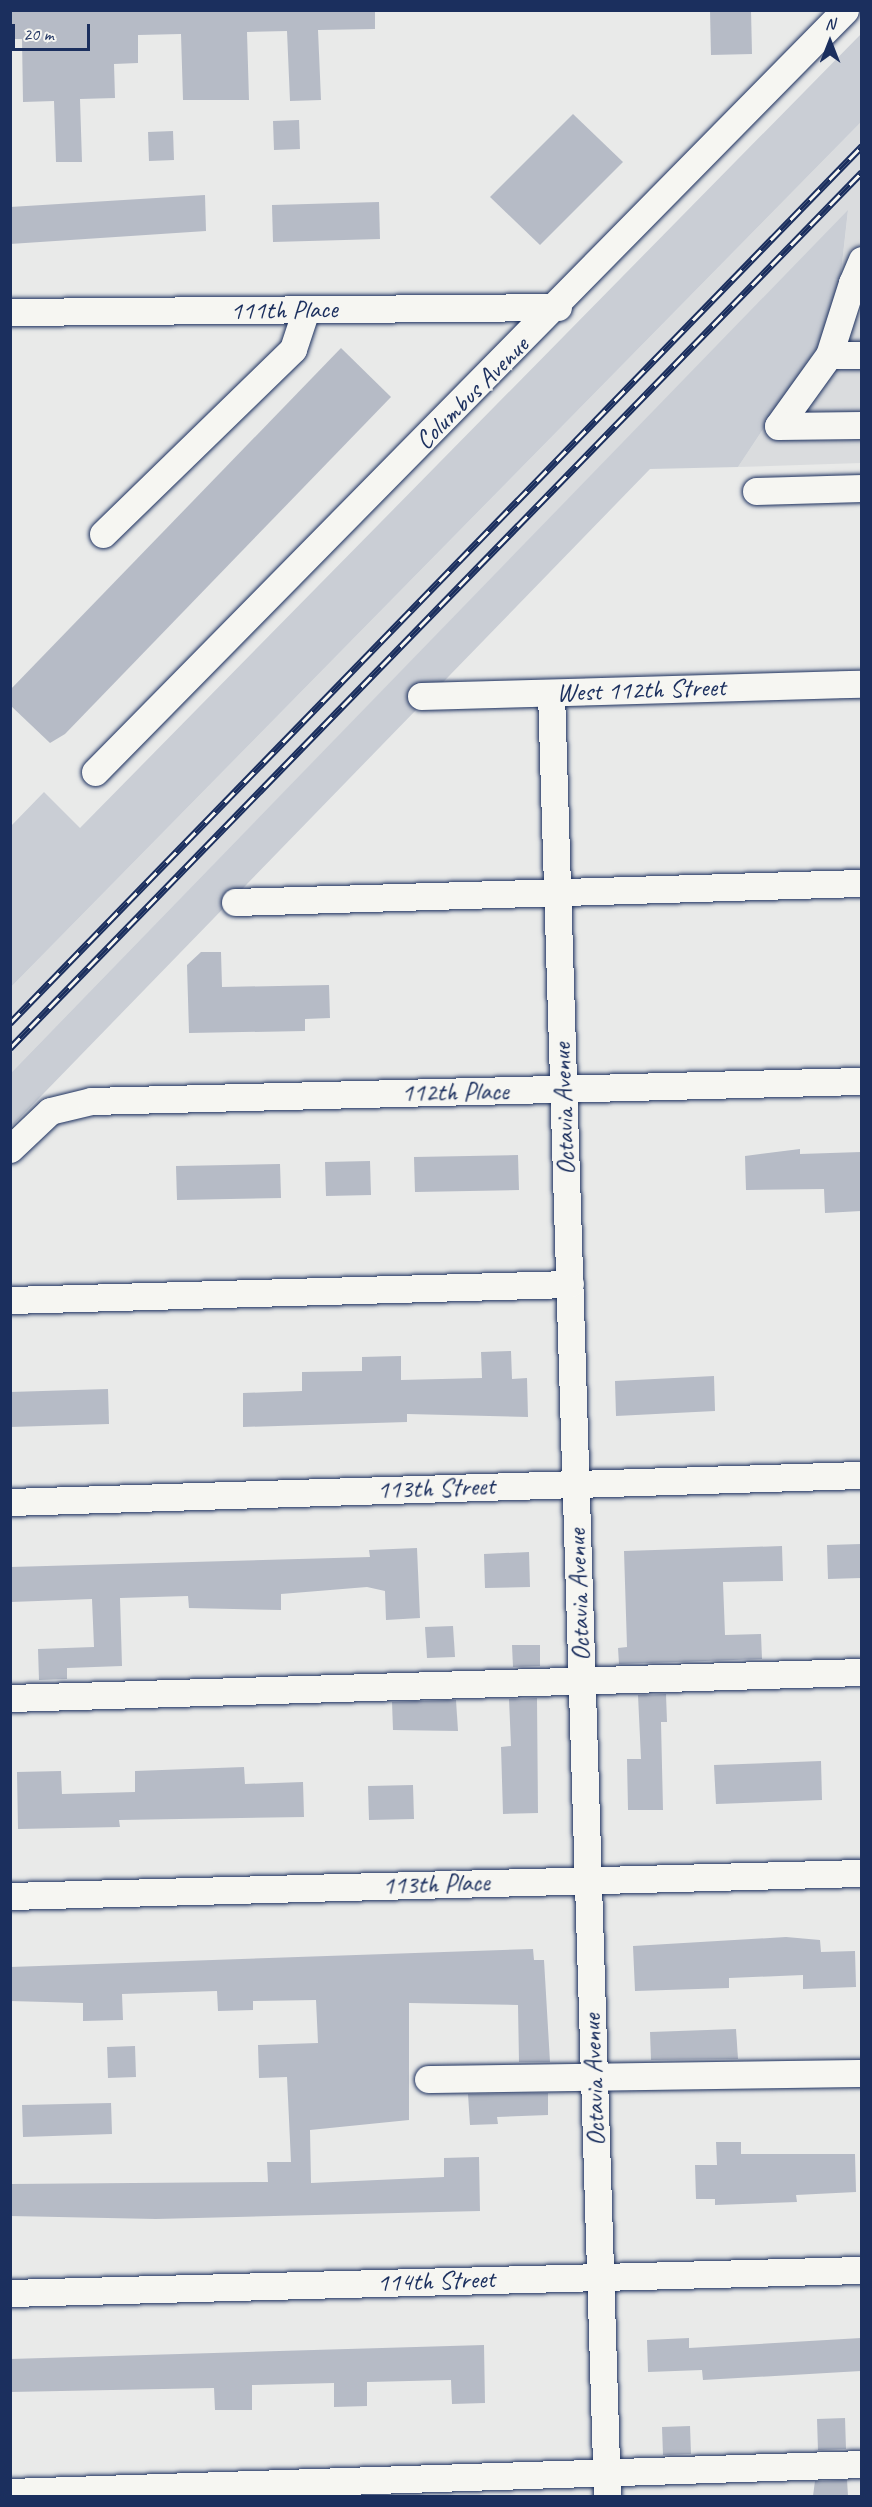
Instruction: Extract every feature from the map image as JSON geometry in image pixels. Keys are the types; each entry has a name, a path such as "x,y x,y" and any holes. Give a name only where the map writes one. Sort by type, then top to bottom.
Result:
{"street":[{"name":"Columbus Avenue","path":"95,772 558,307 845,10"},
{"path":"858,275 829,356 778,426 861,425"},
{"name":"111th Place","path":"10,312 558,307"},
{"path":"103,534 293,349 306,310"},
{"path":"829,356 861,355"},
{"path":"756,490 861,488"},
{"name":"West 112th Street","path":"422,696 861,684"},
{"name":"Octavia Avenue","path":"551,693 607,2484"},
{"path":"235,902 861,883"},
{"name":"112th Place","path":"10,1149 50,1111 91,1101 861,1082"},
{"path":"10,1300 570,1284"},
{"name":"113th Street","path":"10,1502 861,1475"},
{"path":"10,1698 861,1672"},
{"name":"113th Place","path":"10,1896 861,1873"},
{"path":"428,2079 861,2073"},
{"name":"114th Street","path":"10,2293 861,2270"},
{"path":"10,2492 607,2484 861,2464"}],"shaded area":[{"path":"861,34 861,122 11,987 11,826 44,792 80,828"},
{"path":"861,122 861,463 738,467 818,346 840,282 848,211 11,1073 11,987"},
{"path":"848,210 840,282 818,346 738,467 650,469 11,1127 11,1073"}],"building":[{"path":"10,10 375,10 375,29 318,30 321,100 290,101 287,31 247,32 249,100 183,100 181,34 138,35 138,63 114,64 115,98 80,99 82,162 56,162 54,101 23,102 22,39 10,39"},
{"path":"710,10 751,10 752,54 711,55"},
{"path":"573,114 623,162 540,245 490,197"},
{"path":"299,120 300,149 274,150 273,121"},
{"path":"173,131 174,160 149,161 148,132"},
{"path":"205,195 206,231 10,244 10,207"},
{"path":"379,202 380,239 273,242 272,205"},
{"path":"341,348 391,397 65,734 50,743 10,705 10,690"},
{"path":"201,952 221,952 222,987 329,985 330,1018 305,1019 305,1031 189,1033 187,965"},
{"path":"800,1149 800,1154 861,1152 861,1211 825,1213 824,1189 746,1190 745,1156"},
{"path":"518,1155 519,1190 415,1192 414,1157"},
{"path":"370,1161 371,1195 326,1196 325,1162"},
{"path":"280,1164 281,1198 177,1200 176,1166"},
{"path":"511,1351 512,1379 527,1378 528,1417 407,1414 407,1422 243,1427 243,1393 302,1391 302,1372 362,1371 362,1357 401,1356 401,1380 482,1378 481,1352"},
{"path":"714,1376 715,1411 616,1416 615,1381"},
{"path":"108,1389 109,1424 10,1427 10,1392"},
{"path":"861,1544 861,1578 828,1579 827,1545"},
{"path":"782,1546 783,1581 723,1582 725,1635 761,1634 762,1659 619,1664 618,1648 627,1647 624,1551"},
{"path":"417,1548 420,1618 386,1620 385,1591 367,1587 281,1594 281,1610 189,1608 188,1596 120,1598 122,1666 67,1668 67,1679 39,1680 38,1649 94,1647 92,1599 11,1602 10,1567 370,1557 369,1550"},
{"path":"529,1552 530,1587 485,1588 484,1554"},
{"path":"453,1626 455,1657 427,1658 425,1627"},
{"path":"512,1645 540,1645 540,1666 513,1667"},
{"path":"666,1694 667,1722 661,1722 663,1810 628,1810 627,1759 641,1759 638,1695"},
{"path":"537,1698 538,1813 503,1814 501,1747 511,1746 509,1699"},
{"path":"456,1700 458,1731 393,1730 392,1702"},
{"path":"821,1761 822,1800 716,1804 714,1765"},
{"path":"244,1767 245,1784 303,1782 304,1817 119,1820 120,1827 18,1829 17,1772 61,1771 62,1794 135,1792 135,1771"},
{"path":"413,1785 414,1819 369,1820 368,1786"},
{"path":"786,1937 820,1940 821,1952 855,1951 856,1987 803,1989 803,1975 729,1978 729,1988 635,1991 633,1946"},
{"path":"533,1949 534,1960 544,1960 550,2062 519,2062 518,2005 409,2003 409,2120 310,2130 311,2183 444,2177 444,2158 479,2157 480,2211 156,2219 10,2216 10,2184 268,2182 267,2162 291,2162 287,2077 259,2078 258,2045 318,2043 316,2000 253,2001 253,2010 218,2011 217,1991 122,1994 123,2020 83,2021 83,2003 10,2001 10,1967"},
{"path":"736,2029 738,2059 651,2060 650,2032"},
{"path":"135,2046 136,2077 108,2078 107,2047"},
{"path":"548,2093 548,2115 497,2117 498,2124 470,2125 468,2094"},
{"path":"111,2103 112,2134 23,2137 22,2105"},
{"path":"716,2142 741,2142 741,2154 855,2154 856,2192 796,2195 797,2202 715,2205 715,2199 696,2199 695,2165 717,2165"},
{"path":"689,2338 689,2348 861,2338 861,2371 703,2380 702,2370 648,2372 647,2340"},
{"path":"484,2345 485,2403 452,2404 451,2380 367,2382 367,2406 334,2407 334,2383 252,2385 252,2410 215,2410 214,2388 10,2392 10,2359"},
{"path":"845,2418 846,2449 818,2450 817,2419"},
{"path":"690,2426 691,2454 663,2455 662,2427"},
{"path":"847,2480 848,2496 813,2496 815,2481"}],"railway":[{"path":"10,1023 862,146"},
{"path":"10,1048 862,172"}]}
